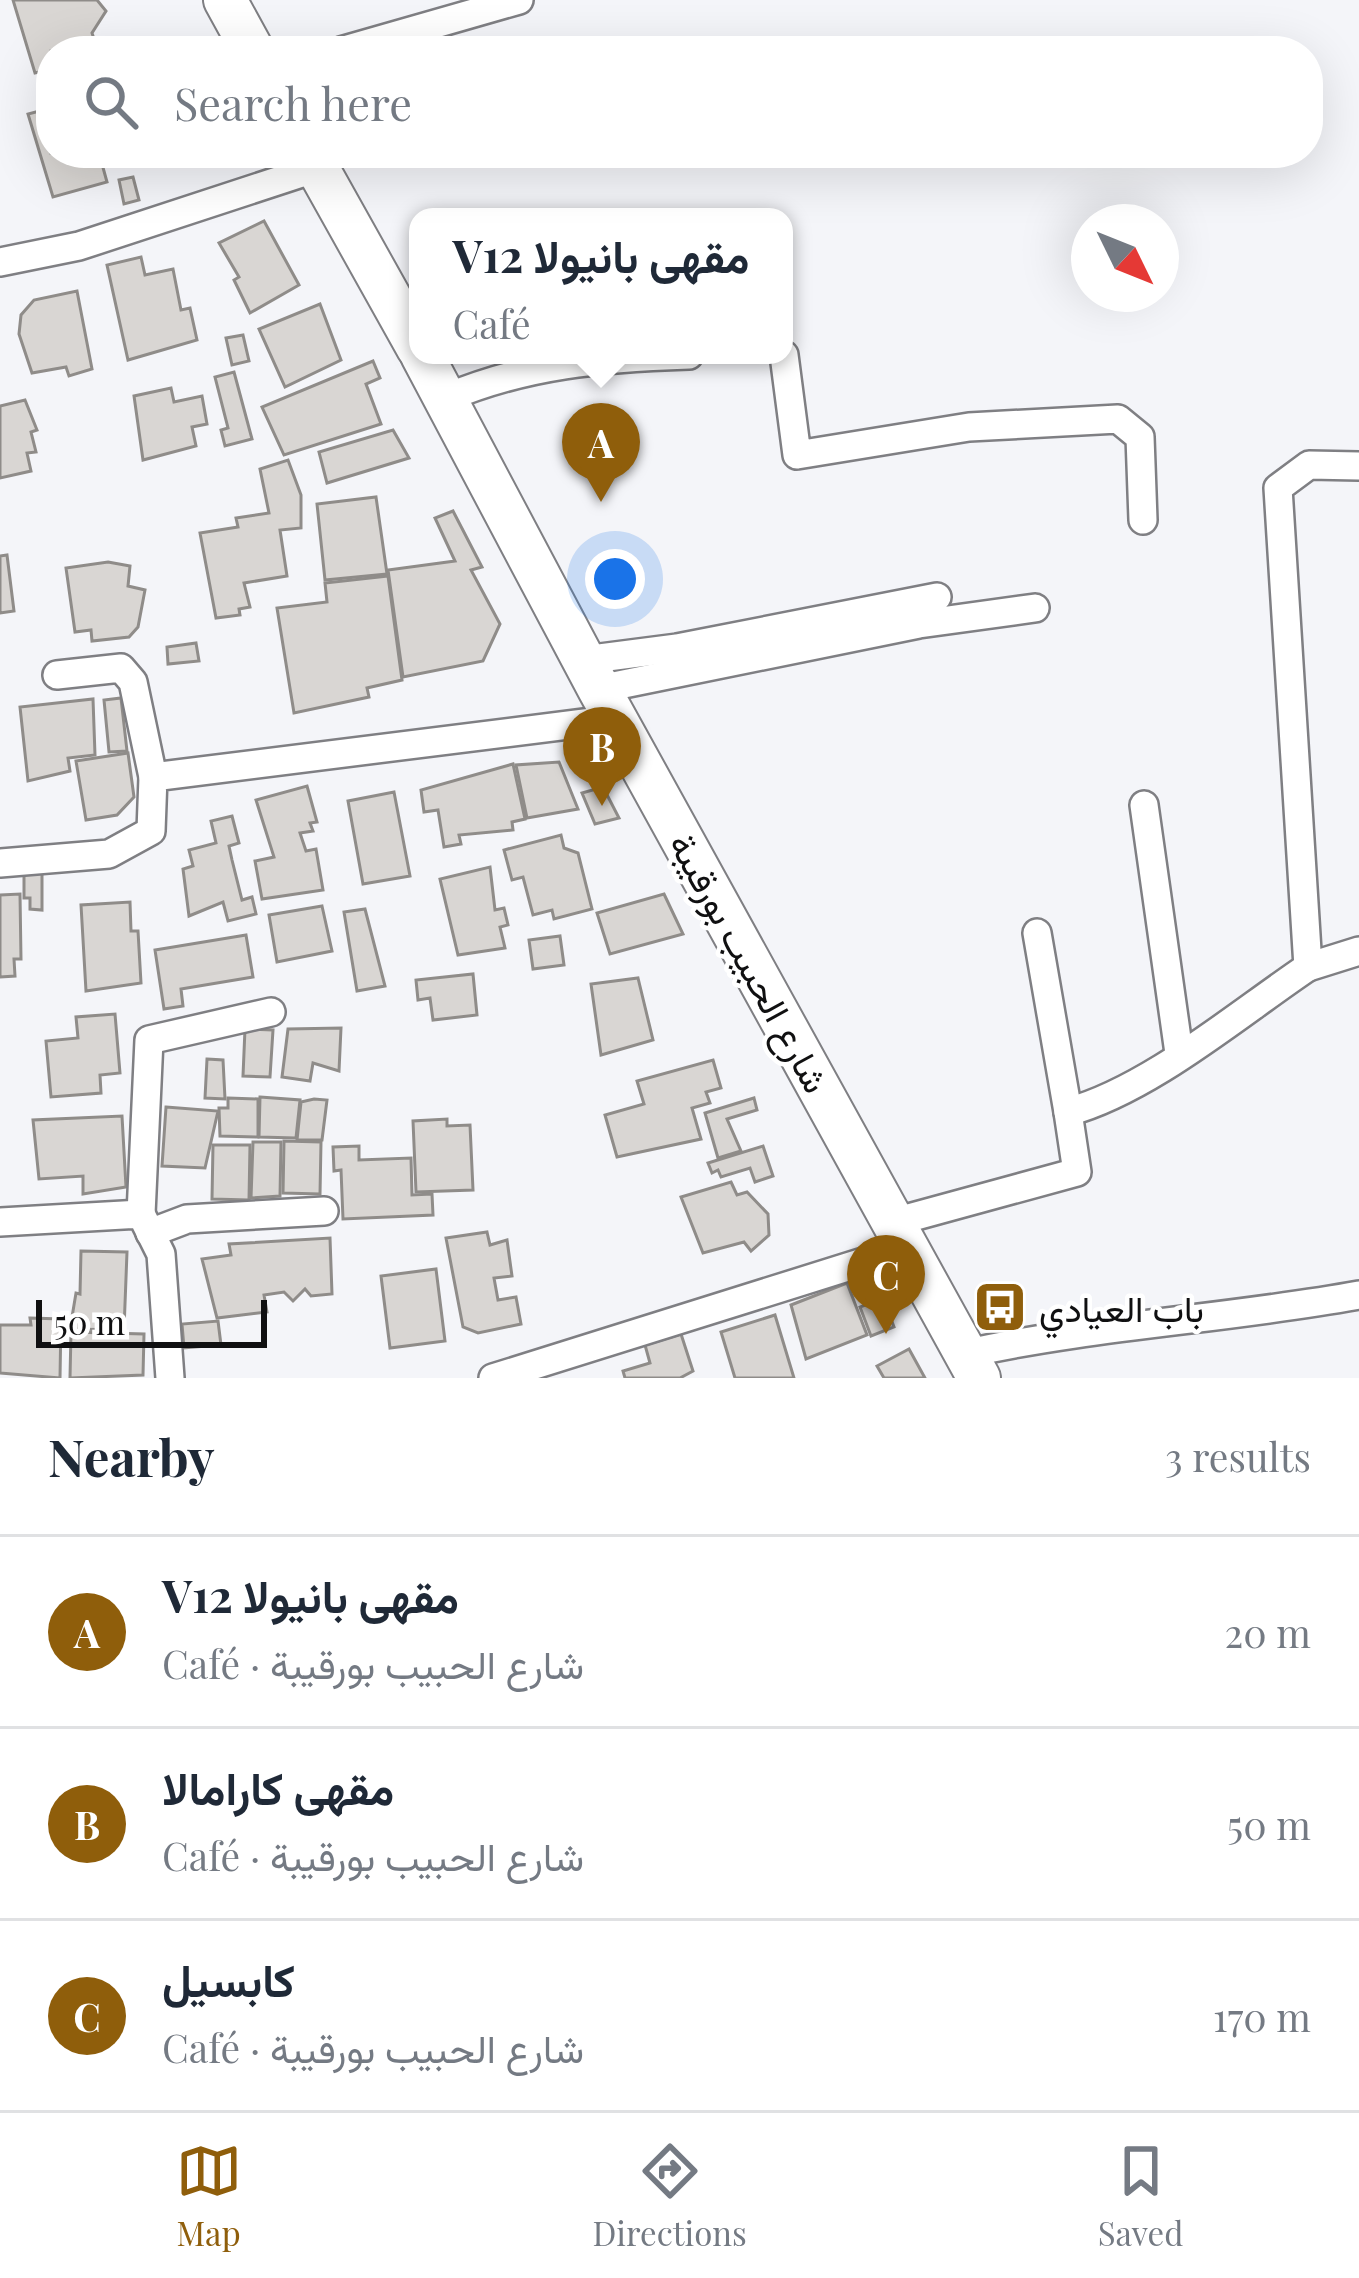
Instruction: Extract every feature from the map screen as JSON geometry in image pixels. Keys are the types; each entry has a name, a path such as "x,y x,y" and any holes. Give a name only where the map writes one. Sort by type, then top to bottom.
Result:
{"main road":[{"path":"225,0 245,36"},
{"name":"شارع الحبيب بورقيبة","path":"317,168 409,331"},
{"name":"شارع الحبيب بورقيبة","path":"427,364 972,1366"}],"street":[{"path":"393,36 519,0"},
{"path":"0,262 79,246 291,168"},
{"path":"446,398 505,374 550,364"},
{"path":"785,364 797,455 969,427 1118,418 1140,436 1143,520"},
{"path":"1308,967 1278,488 1309,465 1359,466"},
{"path":"600,689 677,648 938,597"},
{"path":"153,776 919,624 1035,608"},
{"path":"0,863 126,849 151,831 153,776 134,682 121,668 57,675"},
{"path":"1144,805 1179,1053"},
{"path":"493,1378 1077,1172 1037,933"},
{"path":"1069,1112 1092,1106 1308,967 1359,951"},
{"path":"170,1378 161,1254 146,1224 148,1040 271,1012"},
{"path":"0,1222 146,1224 324,1211"},
{"path":"972,1366 1040,1337 1132,1329 1359,1295"}],"building":[{"path":"13,0 97,0 106,11 93,36 36,36 35,73"},
{"path":"36,112 36,141 28,114"},
{"path":"44,168 103,168 107,182 53,197"},
{"path":"133,177 139,200 124,204 119,180"},
{"path":"264,221 299,285 250,313 234,280 239,277 219,243"},
{"path":"141,257 145,275 173,269 181,310 190,308 197,340 128,360 107,265"},
{"path":"77,291 92,369 69,376 66,367 32,373 19,334 21,315 34,300"},
{"path":"320,304 341,360 285,387 259,329"},
{"path":"243,335 249,361 232,365 226,338"},
{"path":"373,361 380,378 366,384 381,424 284,455 262,407"},
{"path":"234,372 252,439 225,446 221,430 228,428 215,377"},
{"path":"171,388 174,402 202,396 207,424 192,427 196,446 143,460 134,396"},
{"path":"25,400 37,430 31,432 36,452 27,453 31,471 0,478 0,406"},
{"path":"393,430 409,458 327,483 319,452"},
{"path":"288,460 301,495 301,528 280,530 287,576 244,583 250,607 239,609 240,615 216,618 200,533 238,527 236,518 269,513 260,469"},
{"path":"376,497 387,574 325,580 317,504"},
{"path":"453,511 482,567 471,570 500,624 483,661 403,677 388,570 455,561 435,518"},
{"path":"7,555 14,611 0,613 0,556"},
{"path":"108,562 130,566 128,586 145,590 138,627 129,637 92,641 91,630 75,632 66,568"},
{"path":"388,576 402,680 367,688 369,697 294,713 277,608 327,602 325,583"},
{"path":"196,643 199,661 168,664 167,647"},
{"path":"121,698 127,751 109,752 104,700"},
{"path":"93,699 95,755 68,758 70,771 28,781 20,707"},
{"path":"128,753 134,797 117,815 86,820 76,761"},
{"path":"559,762 578,809 527,818 516,765"},
{"path":"513,764 525,819 512,822 513,830 459,835 461,844 444,847 438,810 424,812 421,790"},
{"path":"307,786 317,822 310,823 313,831 300,833 306,851 316,849 323,890 262,899 255,861 274,857 256,800"},
{"path":"603,787 619,818 595,824 582,793"},
{"path":"394,792 410,876 363,884 348,801"},
{"path":"232,816 239,843 229,846 232,860 242,900 252,897 256,914 228,921 223,902 189,916 183,869 193,866 189,850 216,843 211,821"},
{"path":"561,835 564,848 578,853 592,909 554,919 552,910 533,915 523,877 512,880 504,850"},
{"path":"490,867 495,910 504,908 508,925 500,927 505,948 458,955 440,879"},
{"path":"24,872 42,872 42,910 30,909 30,898 24,898"},
{"path":"20,894 21,959 14,959 15,976 0,977 0,895"},
{"path":"664,894 683,934 610,954 597,913"},
{"path":"130,902 131,931 138,931 141,983 86,991 81,905"},
{"path":"322,906 332,951 277,962 269,915"},
{"path":"365,909 385,986 357,991 344,912"},
{"path":"246,935 253,977 181,989 183,1006 164,1009 155,950"},
{"path":"560,936 564,965 533,969 529,940"},
{"path":"473,974 477,1015 433,1020 430,998 418,1000 416,980"},
{"path":"638,978 653,1040 601,1055 591,984"},
{"path":"115,1014 120,1073 100,1075 101,1093 51,1097 46,1041 78,1038 76,1017"},
{"path":"341,1028 339,1071 313,1063 310,1081 282,1077 288,1029"},
{"path":"245,1029 273,1030 270,1077 243,1076"},
{"path":"207,1059 223,1060 225,1099 205,1098"},
{"path":"713,1060 721,1088 706,1092 710,1103 692,1108 701,1139 617,1157 605,1115 644,1104 637,1081"},
{"path":"260,1097 300,1100 296,1138 259,1137"},
{"path":"228,1098 258,1099 258,1137 220,1136 219,1108 228,1108"},
{"path":"754,1098 757,1110 727,1119 741,1151 718,1158 705,1113"},
{"path":"327,1100 322,1140 297,1140 301,1102"},
{"path":"166,1107 218,1111 205,1168 162,1166"},
{"path":"122,1116 126,1187 83,1194 83,1176 39,1179 33,1120"},
{"path":"447,1119 447,1126 470,1125 473,1190 416,1192 413,1121"},
{"path":"284,1141 321,1142 320,1194 283,1193"},
{"path":"253,1142 281,1142 280,1196 251,1198"},
{"path":"213,1145 250,1145 249,1200 212,1199"},
{"path":"359,1146 359,1160 411,1158 412,1195 432,1194 433,1215 343,1219 341,1170 334,1171 333,1147"},
{"path":"763,1146 773,1176 755,1182 750,1168 721,1177 718,1170 712,1173 708,1163"},
{"path":"731,1182 737,1195 747,1192 768,1214 769,1235 751,1251 744,1242 703,1253 681,1197"},
{"path":"487,1232 490,1245 507,1240 512,1276 494,1278 498,1300 516,1297 521,1324 478,1333 463,1327 446,1238"},
{"path":"330,1238 332,1294 311,1296 305,1289 293,1301 284,1292 264,1295 267,1312 217,1318 202,1259 231,1255 229,1244"},
{"path":"81,1251 127,1252 124,1330 70,1329 76,1293 80,1294"},
{"path":"436,1269 445,1341 390,1348 381,1276"},
{"path":"847,1283 867,1335 806,1359 791,1305"},
{"path":"883,1298 894,1327 871,1336 860,1307"},
{"path":"775,1315 794,1378 735,1378 721,1332"},
{"path":"30,1318 61,1319 60,1378 0,1373 0,1325 31,1325"},
{"path":"218,1321 221,1345 184,1348 182,1324"},
{"path":"71,1332 144,1334 143,1375 70,1378"},
{"path":"681,1334 693,1371 680,1378 625,1378 623,1371 650,1363 645,1345"},
{"path":"909,1349 925,1378 884,1378 877,1366"}],"place":[{"name":"V12 مقهى بانيولا","path":"601,502"},
{"name":"مقهى كارامالا","path":"602,806"},
{"name":"باب العيادي","path":"1000,1307"},
{"name":"كابسيل","path":"886,1334"}]}
